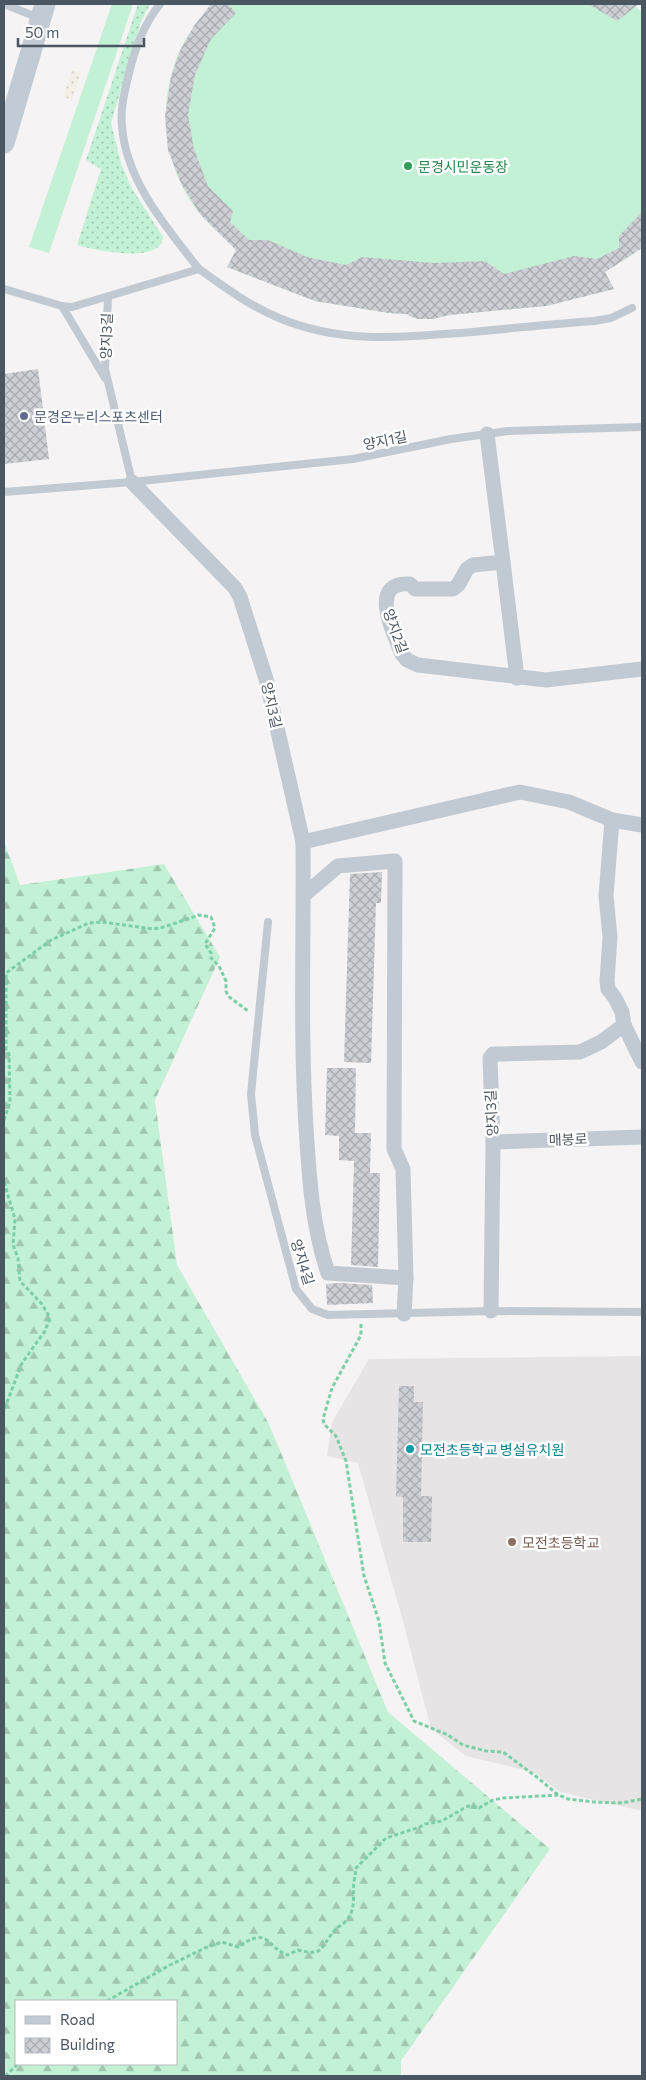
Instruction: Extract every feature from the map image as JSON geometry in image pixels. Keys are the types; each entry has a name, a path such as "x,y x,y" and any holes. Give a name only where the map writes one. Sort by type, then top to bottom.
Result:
{"street":[{"path":"4,143 43,11"},
{"path":"487,434 517,678"},
{"name":"양지3길","path":"132,482 235,588 240,597 266,680 303,842 302,1061 310,1180 319,1246 328,1273 406,1278"},
{"name":"양지2길","path":"503,562 474,565 467,569 458,585 453,589 415,589 410,584 396,586 389,592 385,601 385,609 402,654 407,660 418,665 546,680 640,665"},
{"path":"303,842 520,792 569,802 612,820 642,825"},
{"path":"612,820 606,896 610,937 606,981 608,989 616,998 622,1012 624,1025 642,1062"},
{"path":"304,895 338,866 395,861 394,1149 403,1169 406,1278 404,1314"},
{"name":"양지3길","path":"491,1311 493,1142 490,1058 493,1054 580,1052 601,1042 624,1025"},
{"name":"매봉로","path":"493,1142 642,1137"}],"lane":[{"path":"4,4 43,11"},
{"path":"160,4 141,35 131,63 124,94 122,126 128,156 141,189 162,222 198,269 251,304 280,319 330,333 356,337 422,336 594,321 611,318 632,308"},
{"path":"4,289 72,308 198,269"},
{"name":"양지3길","path":"108,297 105,369 132,482"},
{"path":"62,306 108,384"},
{"name":"양지1길","path":"4,492 132,482 353,459 487,434 642,427"},
{"name":"양지4길","path":"268,922 251,1094 255,1135 296,1289 312,1309 328,1315 491,1311 642,1312"}],"path":[{"path":"4,1120 10,1102 9,1054 6,1049 6,973 51,940 89,923 102,922 153,929 199,915 211,917 216,928 205,944 211,953 211,958 219,966 226,981 228,996 244,1006 258,1023"},
{"path":"4,1182 15,1219 13,1245 18,1258 20,1281 41,1303 48,1314 49,1320 45,1331 22,1363 4,1410"},
{"path":"352,1314 362,1325 361,1335 332,1388 323,1419 324,1424 336,1436 346,1461 364,1576 379,1621 385,1662 414,1721 448,1735 464,1745 486,1751 503,1752 559,1795 568,1799 622,1803 642,1799"},
{"path":"109,2000 168,1966 222,1942 238,1947 247,1941 263,1937 269,1940 282,1953 288,1955 298,1950 309,1952 320,1950 325,1946 334,1930 352,1913 355,1900 355,1870 386,1838 442,1820 468,1806 479,1808 493,1800 559,1795"},
{"path":"5,2076 17,2065"}],"shaded area":[{"name":"모전초등학교","path":"642,1356 642,1811 560,1792 533,1772 466,1756 431,1729 403,1621 358,1463 327,1456 332,1422 369,1359"}],"green space":[{"path":"112,4 133,4 49,253 29,247"},
{"path":"138,4 150,4 141,22 111,123 121,163 131,187 163,237 159,246 151,251 140,253 112,252 77,245 101,169 86,160"},
{"name":"문경시민운동장","path":"211,4 632,4 642,12 642,246 635,253 605,272 614,289 546,306 449,315 433,319 417,319 406,314 315,301 227,267 236,250 201,215 188,197 178,178 171,158 167,136 167,94 172,72 186,39"},
{"path":"4,841 20,885 164,864 220,957 155,1100 177,1265 269,1424 388,1712 550,1849 401,2061 401,2076 4,2076"}],"sand":[{"path":"72,70 81,73 72,100 63,97"}],"building":[{"path":"211,4 228,4 236,13 211,39 195,75 188,115 194,149 208,186 233,211 230,222 249,240 268,240 307,257 346,265 362,257 434,263 485,261 504,274 574,256 597,259 619,248 619,236 642,212 642,248 605,272 614,289 546,306 449,315 433,319 417,319 406,314 315,301 227,267 236,250 200,214 181,183 168,150 165,117 171,77 180,51 194,26"},
{"path":"588,4 639,4 617,21"},
{"name":"문경온누리스포츠센터","path":"38,369 49,459 4,464 4,374"},
{"path":"382,872 381,903 376,903 371,1063 344,1062 350,874"},
{"path":"327,1068 356,1068 355,1133 371,1133 370,1173 380,1173 378,1267 351,1265 354,1161 339,1160 339,1136 325,1135"},
{"path":"326,1284 372,1285 373,1303 327,1305"},
{"name":"모전초등학교 병설유치원","path":"399,1386 414,1386 414,1402 423,1402 421,1496 432,1496 431,1542 403,1542 403,1497 396,1496"}],"place":[{"name":"문경시민운동장","path":"408,166"},
{"name":"문경온누리스포츠센터","path":"24,416"},
{"name":"모전초등학교 병설유치원","path":"410,1449"},
{"name":"모전초등학교","path":"512,1542"}]}
